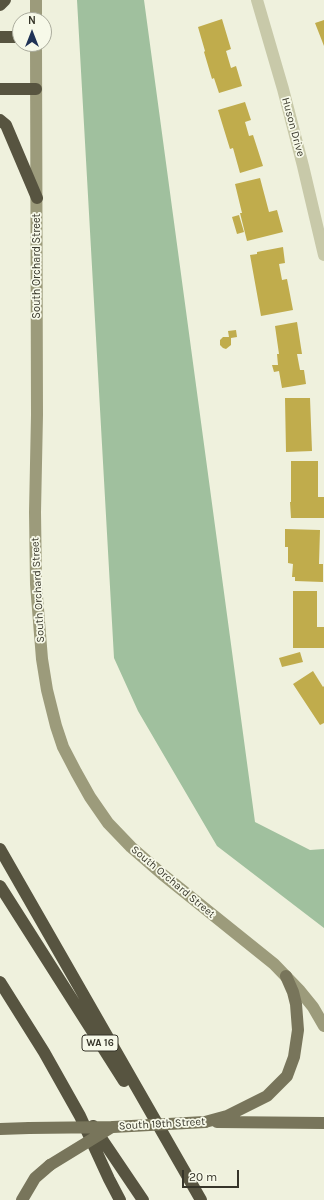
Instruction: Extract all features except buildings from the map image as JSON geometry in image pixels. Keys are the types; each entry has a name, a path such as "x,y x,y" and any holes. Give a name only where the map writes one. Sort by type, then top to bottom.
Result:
{"highway":[{"path":"0,5 5,0"},
{"path":"0,37 12,37"},
{"path":"0,89 36,89"},
{"path":"0,120 6,125 37,198"},
{"path":"0,849 201,1200"},
{"name":"WA 16","path":"0,886 201,1200"},
{"path":"0,982 44,1052 143,1200"},
{"path":"44,1052 80,1116 120,1200"}],"main road":[{"path":"36,0 36,12"},
{"name":"South Orchard Street","path":"36,52 36,584 42,659 47,690 56,726 63,747 76,772 108,823 131,847 162,874 274,964 313,1007 324,1026"},
{"path":"229,1119 267,1096 287,1076 294,1057 298,1030 296,1004 293,992 286,976"},
{"name":"South 19th Street","path":"0,1128 113,1127 205,1122 229,1119 324,1122"},
{"path":"22,1200 34,1178 50,1165 113,1127"}],"street":[{"name":"Huson Drive","path":"256,0 283,89 304,166 324,255"}],"green space":[{"path":"77,0 144,0 255,822 310,850 324,849 324,928 217,846 138,711 114,658"}]}
